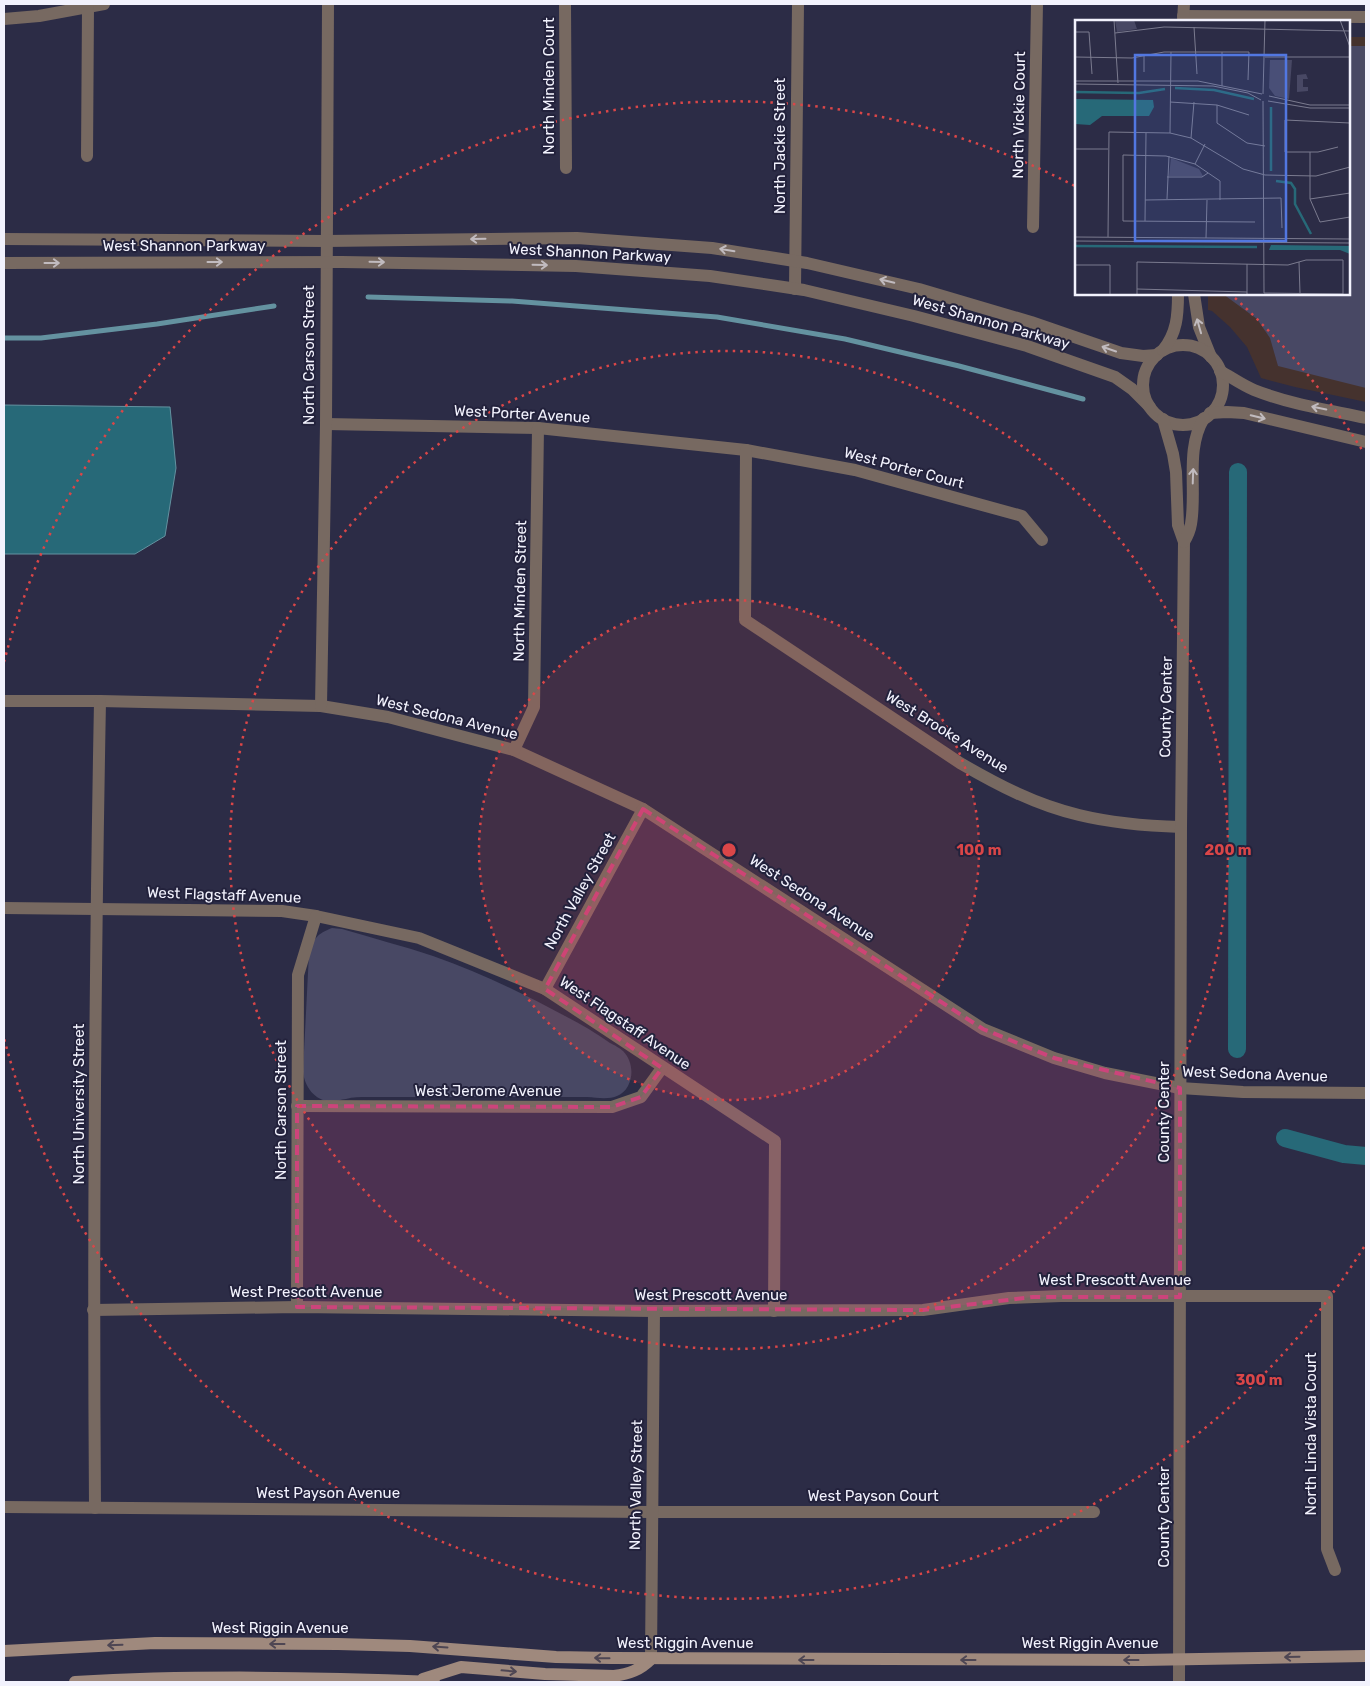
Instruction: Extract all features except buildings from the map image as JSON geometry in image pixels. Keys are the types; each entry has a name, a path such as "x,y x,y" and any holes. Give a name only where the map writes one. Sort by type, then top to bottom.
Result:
{"main road":[{"name":"West Riggin Avenue","path":"4,1651 156,1644 338,1644 429,1647 564,1658 1180,1659 1366,1656"},
{"path":"417,1681 460,1667 545,1674 614,1676 636,1671 650,1659"},
{"path":"75,1682 179,1678 344,1679 434,1682"}],"street":[{"path":"4,19 39,16 104,4"},
{"name":"North Carson Street","path":"321,706 326,424 328,4"},
{"name":"North Minden Court","path":"565,4 566,168"},
{"name":"North Jackie Street","path":"794,289 798,4"},
{"name":"North Vickie Court","path":"1033,227 1037,4"},
{"path":"87,156 88,7"},
{"path":"1183,14 1366,17"},
{"name":"West Shannon Parkway","path":"4,239 326,241 577,238 712,248 795,261 919,289 1031,322 1121,353 1143,356 1160,353"},
{"name":"West Shannon Parkway","path":"4,263 326,262 576,266 710,276 794,289 914,316 1027,346 1115,377 1132,389 1150,407"},
{"path":"1178,295 1178,315 1175,332 1169,343 1149,364 1144,378 1144,393 1150,407 1163,419 1182,424 1192,423 1207,416 1227,412 1244,413 1366,442"},
{"path":"1194,295 1199,327 1222,379 1222,392 1218,404 1207,416"},
{"path":"1160,353 1173,346 1184,345 1199,348 1211,357"},
{"path":"1220,371 1252,390 1264,394 1312,407 1366,418"},
{"name":"County Center","path":"1184,542 1191,525 1196,438 1201,424 1207,416"},
{"name":"County Center","path":"1163,419 1173,454 1176,472 1178,525 1184,542 1181,827 1179,1682"},
{"name":"West Porter Avenue","path":"326,424 538,428 746,450"},
{"name":"North Minden Street","path":"514,750 534,706 538,428"},
{"name":"West Porter Court","path":"746,450 855,470 1022,516 1042,540"},
{"name":"West Brooke Avenue","path":"746,450 745,620 960,763 1016,793 1061,810 1096,819 1138,825 1181,827"},
{"name":"West Sedona Avenue","path":"4,701 100,701 321,706 388,717 514,750 643,809 983,1029 1054,1058 1105,1073 1180,1088 1243,1092 1366,1093"},
{"name":"North University Street","path":"95,1508 93,1310 96,908 100,701"},
{"name":"North Valley Street","path":"544,989 643,809"},
{"name":"West Flagstaff Avenue","path":"4,908 282,911 316,916 419,938 544,989 775,1141 774,1311"},
{"name":"North Carson Street","path":"297,1307 298,976 316,916"},
{"name":"West Jerome Avenue","path":"297,1106 612,1107 641,1097 662,1068"},
{"name":"West Prescott Avenue","path":"93,1310 297,1307 654,1311 923,1310 1009,1298 1061,1296 1327,1296"},
{"name":"North Linda Vista Court","path":"1327,1296 1327,1549 1335,1570"},
{"name":"North Valley Street","path":"650,1659 654,1311"},
{"name":"West Payson Avenue","path":"4,1507 651,1512"},
{"name":"West Payson Court","path":"651,1512 1094,1512"}],"highlighted area":[{"path":"643,809 983,1029 1054,1058 1180,1088 1180,1297 1033,1297 923,1310 297,1307 297,1106 612,1107 641,1097 662,1068 545,989"}],"shaded area":[{"path":"1350,37 1366,37 1366,402 1261,378 1247,347 1230,327 1212,311 1208,310 1208,295 1350,295"},
{"path":"1350,46 1366,46 1366,388 1278,366 1270,338 1257,319 1224,295 1350,295"},
{"path":"4,405 170,407 176,468 165,536 135,554 4,554"},
{"path":"332,928 399,945 450,962 500,983 571,1019 623,1051 631,1068 628,1086 620,1095 610,1098 362,1097 331,1102 320,1099 308,1088 303,1072 309,953 317,937"}],"waterway":[{"path":"368,297 512,301 717,317 845,339 959,366 1083,399"},
{"path":"4,338 41,338 157,324 274,306"},
{"path":"1237,1049 1238,472"},
{"path":"1285,1138 1344,1154 1366,1156"}]}
